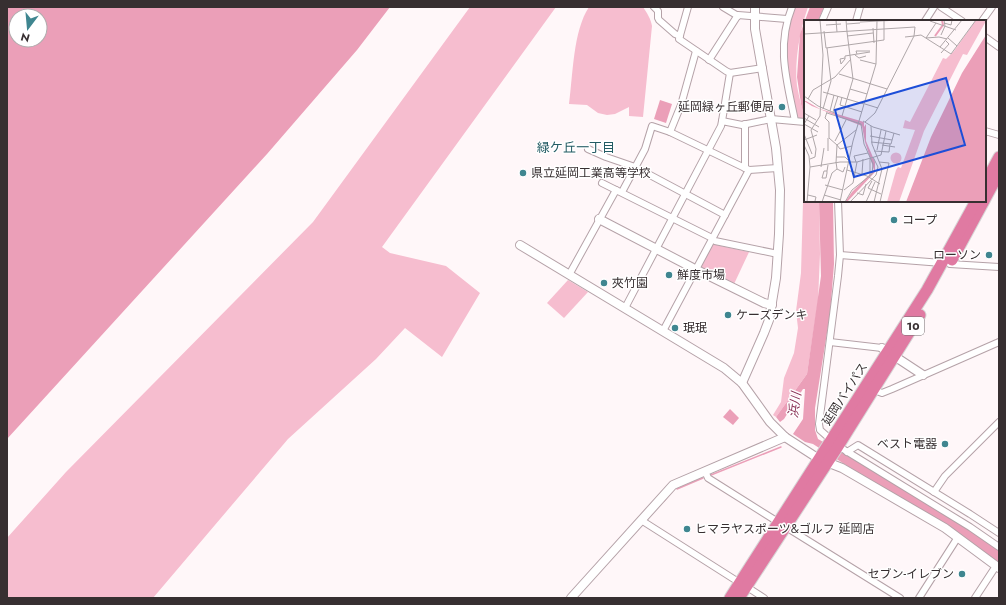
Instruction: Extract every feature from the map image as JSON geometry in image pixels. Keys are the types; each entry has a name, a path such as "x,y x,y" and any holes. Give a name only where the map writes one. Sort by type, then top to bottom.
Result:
{"highway":[{"path":"986,180 999,156"},
{"name":"延岡バイパス","path":"986,196 999,173"},
{"name":"延岡バイパス","path":"946,263 976,202"},
{"name":"延岡バイパス","path":"831,451 888,352 946,263 983,202"},
{"name":"延岡バイパス","path":"730,598 743,585 831,451 874,390 888,352"},
{"name":"延岡バイパス","path":"739,598 743,585"}],"street":[{"path":"654,7 658,11 659,20 674,34 680,36"},
{"path":"688,7 680,39 696,52 730,73 763,68"},
{"path":"723,7 738,16 787,20"},
{"path":"742,383 764,334 772,305 778,254 780,209 778,168 754,17 755,7"},
{"path":"722,121 742,125 771,119 800,122 785,68 784,39 787,20 792,7"},
{"path":"822,20 828,7"},
{"path":"856,20 860,7"},
{"path":"926,20 934,7"},
{"path":"941,7 960,20"},
{"path":"983,20 992,7"},
{"path":"709,60 738,16"},
{"path":"986,38 999,47"},
{"path":"670,132 681,105 696,52"},
{"path":"625,308 722,126 730,73"},
{"path":"663,331 725,215 747,169 745,124"},
{"path":"569,275 599,219 635,167 644,149 652,126 670,132 747,169 778,168"},
{"path":"986,131 999,135"},
{"path":"588,149 635,167 725,215"},
{"path":"602,183 712,239 778,254"},
{"path":"838,202 840,255 819,424 820,430 842,468 958,537 997,567 975,598"},
{"path":"599,219 764,303 772,305"},
{"path":"520,245 724,368 742,383 770,422 785,437 831,451 970,527 999,547"},
{"path":"840,255 999,267"},
{"path":"830,342 888,352 924,375"},
{"path":"874,390 882,393 999,342"},
{"path":"934,492 945,476 999,422"},
{"path":"570,598 673,485 785,437"},
{"path":"831,451 858,445 999,533"},
{"path":"705,470 708,478 900,598"},
{"path":"641,520 764,598"},
{"path":"919,598 958,537"}],"shaded area":[{"path":"7,7 390,7 357,50 267,154 7,439"},
{"path":"470,7 556,7 382,247 390,253 446,266 480,293 442,357 405,328 376,359 288,439 153,598 7,598 7,538 66,472 313,222"},
{"path":"589,7 643,7 649,16 652,26 643,117 629,116 629,107 615,114 607,115 598,113 587,105 569,104 577,41 580,28"},
{"path":"795,7 808,7 802,26 796,66 797,86 804,119 796,116 786,65 786,44 790,20"},
{"path":"810,7 824,7 818,20 805,20"},
{"path":"804,23 804,116 797,77 800,34"},
{"path":"660,100 672,104 666,123 654,119"},
{"path":"804,200 804,202 819,202 820,254 818,301 807,374 776,417 773,415 781,402 784,378 794,353 798,328 796,311 801,273"},
{"path":"819,202 833,202 834,264 830,314 815,408 815,430 818,439 964,525 999,551 999,563 813,444 805,442 793,434 803,419 805,389 803,389 784,419 780,422 776,417 807,374 821,276"},
{"path":"712,244 749,252 734,284 700,266"},
{"path":"568,280 588,292 564,318 547,303"},
{"path":"730,409 739,418 733,425 723,417"}],"waterway":[{"path":"711,475 781,447"},
{"path":"677,489 703,478"},
{"path":"664,501 669,495"}],"place":[{"name":"延岡緑ヶ丘郵便局","path":"782,107"},
{"name":"県立延岡工業高等学校","path":"523,173"},
{"name":"コープ","path":"894,220"},
{"name":"ローソン","path":"989,255"},
{"name":"鮮度市場","path":"669,275"},
{"name":"夾竹園","path":"604,283"},
{"name":"ケーズデンキ","path":"728,315"},
{"name":"珉珉","path":"675,328"},
{"name":"ベスト電器","path":"945,444"},
{"name":"ヒマラヤスポーツ&ゴルフ 延岡店","path":"687,529"},
{"name":"セブン-イレブン","path":"962,574"}],"district":[{"name":"緑ケ丘一丁目","path":"576,147"}],"water label":[{"name":"浜川","path":"794,405"}]}
